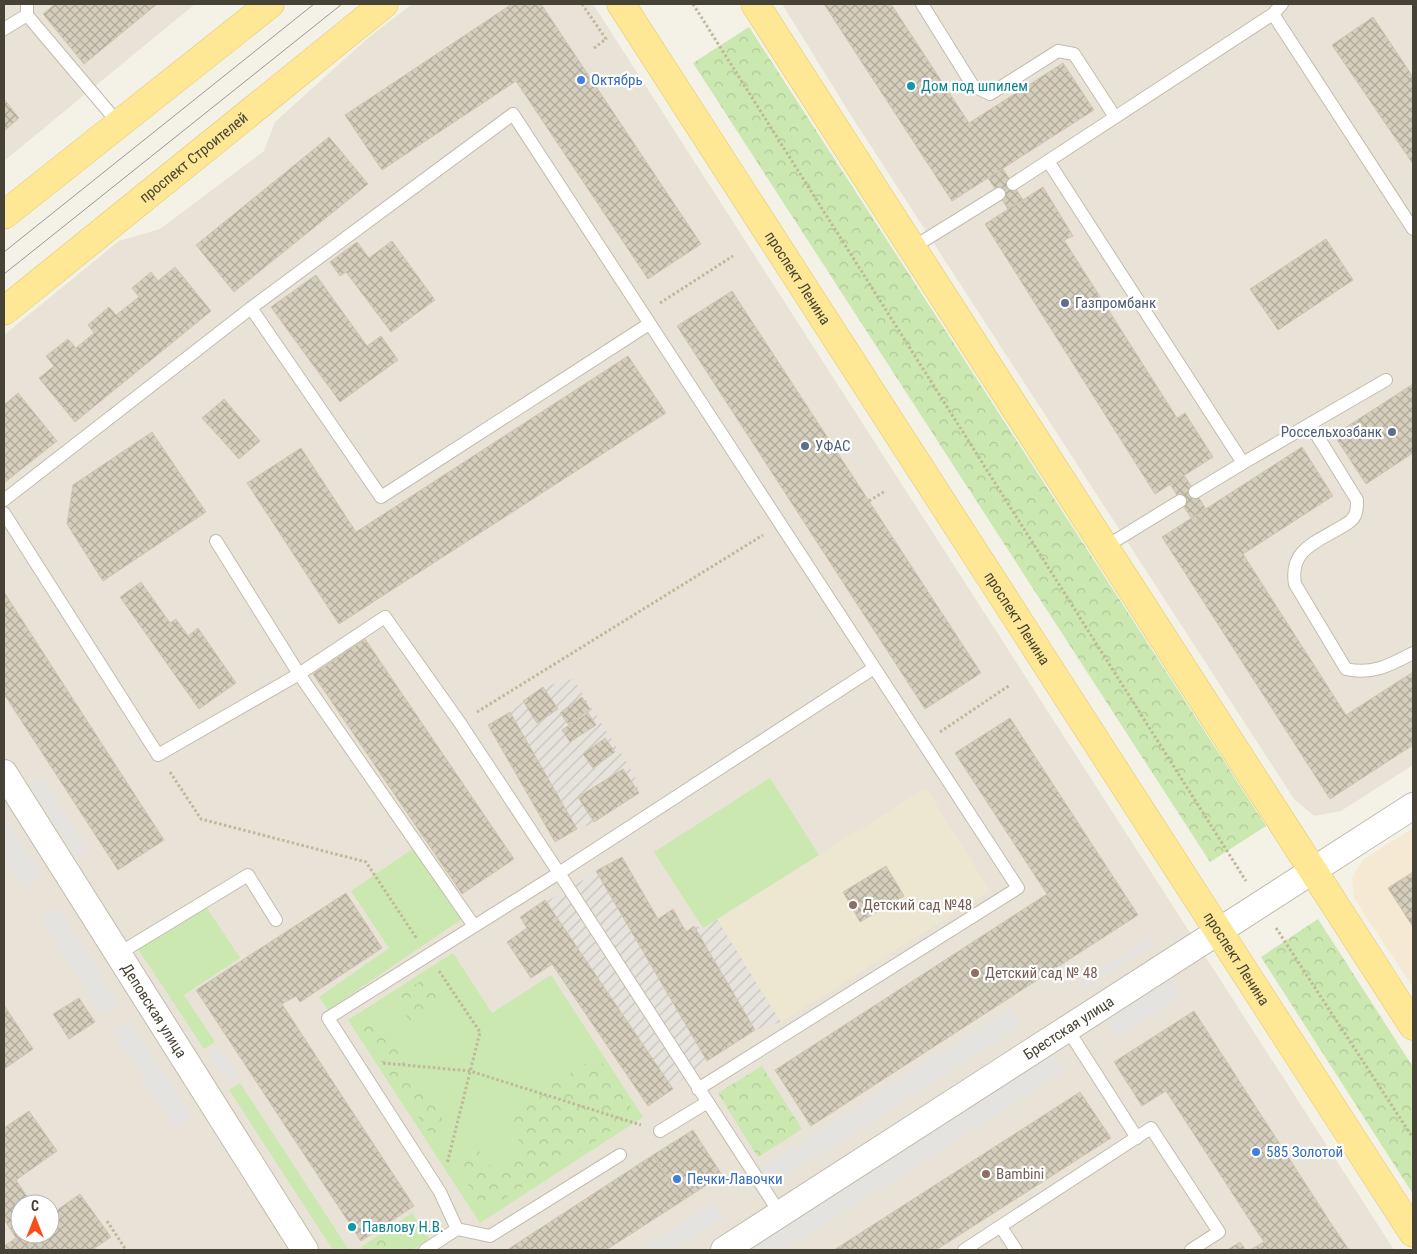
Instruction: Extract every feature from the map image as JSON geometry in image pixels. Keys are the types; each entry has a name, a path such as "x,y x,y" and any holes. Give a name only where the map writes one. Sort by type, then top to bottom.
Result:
{"main road":[{"path":"4,215 270,4"},
{"name":"проспект Строителей","path":"4,311 384,4"},
{"name":"проспект Ленина","path":"621,4 1413,1233"},
{"path":"755,4 1413,1026"}],"street":[{"name":"Деповская улица","path":"4,773 304,1250"},
{"name":"Брестская улица","path":"724,1250 1413,806"}],"lane":[{"path":"922,4 973,86 990,94 1058,51 1074,54 1115,117"},
{"path":"1013,184 1273,14 1282,4"},
{"path":"4,30 27,9 119,124"},
{"path":"1273,14 1413,229"},
{"path":"4,500 251,308 513,114 1018,888 698,1089"},
{"path":"1048,161 1243,463"},
{"path":"912,248 998,194"},
{"path":"251,308 381,497 646,319"},
{"path":"1195,492 1386,380"},
{"path":"1310,424 1357,500 1356,512 1351,521 1305,550 1296,559 1292,570 1295,584 1346,669 1364,673 1389,665 1413,653"},
{"path":"1105,547 1180,501"},
{"path":"4,513 158,755 299,674 385,617 460,723 559,873 706,1103 781,1214"},
{"path":"216,541 299,674 474,926"},
{"path":"457,1228 440,1192 328,1018 559,873 874,668"},
{"path":"118,954 248,875 276,920"},
{"path":"1068,1030 1137,1138"},
{"path":"660,1131 706,1103"},
{"path":"964,1250 1151,1128 1219,1232 1191,1250"},
{"path":"424,1250 457,1228 490,1236 620,1155"},
{"path":"1000,1227 1016,1250"}],"path":[{"path":"582,4 606,39 593,49"},
{"path":"693,4 1261,905 1413,1138"},
{"path":"646,319 733,256"},
{"path":"869,501 885,491"},
{"path":"460,723 780,524"},
{"path":"923,743 1010,685"},
{"path":"158,755 201,819 366,862 480,1032 440,1192"},
{"path":"355,1060 470,1071 660,1131"},
{"path":"107,1221 126,1250"}],"shaded area":[{"path":"4,4 195,4 4,161"},
{"path":"412,4 593,4 1394,1250 4,1250 4,335 119,241 160,229 264,151 275,122 368,38"},
{"path":"782,4 1413,4 1413,765 1341,811 1314,816 1294,799 852,117"},
{"path":"573,679 634,774 639,793 594,822 555,842 488,725 510,712 543,687"},
{"path":"41,776 88,850 76,858 29,784"},
{"name":"Детский сад №48","path":"926,788 990,891 781,1022 717,919"},
{"path":"4,815 43,876 24,888 4,857"},
{"path":"1413,828 1413,987 1354,898 1352,878 1363,860"},
{"path":"622,857 658,919 673,909 686,931 694,926 703,928 717,919 781,1022 755,1030 707,1061 648,1106 553,965 531,978 507,942 527,928 520,917"},
{"path":"58,907 120,1005 103,1016 40,919"},
{"path":"1149,938 1153,945 1083,989 1079,983"},
{"path":"1170,979 1181,996 1116,1037 1106,1021"},
{"path":"1010,1008 1022,1025 771,1186 760,1168"},
{"path":"130,1020 192,1117 175,1128 112,1031"},
{"path":"219,1046 239,1076 228,1084 208,1053"},
{"path":"1051,1055 1063,1073 785,1250 746,1250"},
{"path":"713,1203 723,1218 674,1250 639,1250"}],"green space":[{"path":"749,27 1266,826 1210,862 693,63"},
{"path":"770,778 819,855 703,928 654,852"},
{"path":"414,848 462,919 328,1010 319,997 389,948 351,891"},
{"path":"205,905 240,958 184,995 215,1042 204,1049 138,949"},
{"path":"1318,919 1413,1067 1413,1194 1261,957"},
{"path":"453,953 492,1013 551,975 643,1117 480,1223 348,1020"},
{"path":"430,975 445,998 410,1022 395,998"},
{"path":"373,1015 451,1131 435,1142 357,1026"},
{"path":"598,1056 636,1115 485,1211 456,1166 480,1151 496,1174 528,1155 503,1115"},
{"path":"762,1066 802,1129 758,1157 718,1093"},
{"path":"240,1083 349,1250 333,1250 229,1090"},
{"path":"412,1213 429,1239 412,1250 363,1250 361,1247"},
{"path":"408,1220 414,1229 383,1250 372,1250 370,1246"}],"building":[{"path":"55,4 157,4 84,64 43,14"},
{"path":"512,4 541,4 701,244 648,279 516,81 382,170 345,115"},
{"name":"Дом под шпилем","path":"824,4 891,4 969,123 1063,63 1094,110 952,201"},
{"path":"1373,17 1413,77 1413,164 1332,45"},
{"path":"4,99 19,118 4,131"},
{"path":"329,137 368,184 234,292 196,245"},
{"path":"1003,169 1023,200 1008,209 988,178"},
{"path":"1043,187 1073,236 1064,240 1177,418 1185,413 1213,457 1155,494 985,224"},
{"path":"1326,239 1353,280 1278,330 1250,289"},
{"path":"392,241 435,300 391,332 346,272 340,276 330,262 357,242 369,258"},
{"path":"175,267 211,311 75,422 39,378 54,366 46,356 68,339 76,348 94,333 88,325 109,307 116,315 139,297 132,288 151,272 158,281"},
{"path":"316,275 367,346 381,336 398,360 340,402 271,307"},
{"path":"732,291 981,673 925,709 677,326"},
{"path":"628,356 666,413 339,624 247,483 301,448 356,532"},
{"path":"1413,384 1413,453 1366,484 1334,435"},
{"path":"18,393 57,441 4,483 4,405"},
{"path":"224,399 260,441 239,459 202,418"},
{"path":"152,432 206,512 103,581 67,524 73,485"},
{"path":"1302,447 1333,496 1243,554 1346,715 1413,672 1413,745 1330,799 1162,537"},
{"path":"1184,475 1206,509 1191,518 1170,484"},
{"path":"141,582 170,623 176,619 188,636 198,628 236,683 199,709 120,597"},
{"path":"4,592 164,840 118,870 4,694"},
{"path":"365,639 514,859 462,894 313,674"},
{"path":"543,687 558,709 537,723 523,701"},
{"path":"582,697 590,709 569,725 560,713"},
{"path":"510,712 577,829 555,842 488,725"},
{"path":"588,713 596,725 570,742 562,730"},
{"path":"1010,718 1138,915 811,1126 775,1070 1047,894 955,753"},
{"path":"605,738 615,752 593,768 583,754"},
{"path":"623,769 639,793 594,822 578,797"},
{"path":"622,857 658,919 673,909 686,932 694,926 755,1030 707,1061 596,871"},
{"path":"886,866 904,896 860,922 843,892"},
{"path":"1413,872 1413,927 1388,888"},
{"path":"346,893 382,948 300,1002 296,996 282,1004 414,1206 361,1241 196,990"},
{"path":"545,900 673,1089 648,1106 552,964 531,978 507,942 527,928 520,917"},
{"path":"79,998 95,1022 69,1039 53,1014"},
{"path":"4,1005 33,1049 4,1069"},
{"path":"1194,1011 1349,1250 1250,1250 1264,1242 1166,1091 1142,1106 1114,1062"},
{"path":"1080,1092 1111,1138 936,1250 834,1250"},
{"path":"29,1111 57,1151 16,1180 25,1194 10,1194 10,1228 4,1219 4,1128"},
{"path":"693,1130 722,1175 682,1201 653,1155"},
{"path":"653,1155 682,1201 606,1250 507,1250"},
{"path":"80,1194 111,1237 92,1250 4,1250 4,1246 10,1242 10,1244 60,1244 60,1208"},
{"path":"1240,1242 1246,1250 1227,1250"}],"tram line":[{"path":"4,252 314,4"},
{"path":"4,274 342,4"}],"place":[{"name":"Октябрь","path":"581,80"},
{"name":"Дом под шпилем","path":"911,86"},
{"name":"Газпромбанк","path":"1065,303"},
{"name":"Россельхозбанк","path":"1392,432"},
{"name":"УФАС","path":"805,446"},
{"name":"Детский сад №48","path":"853,905"},
{"name":"Детский сад № 48","path":"975,973"},
{"name":"585 Золотой","path":"1256,1152"},
{"name":"Bambini","path":"986,1174"},
{"name":"Печки-Лавочки","path":"677,1179"},
{"name":"Павлову Н.В.","path":"352,1227"}]}
